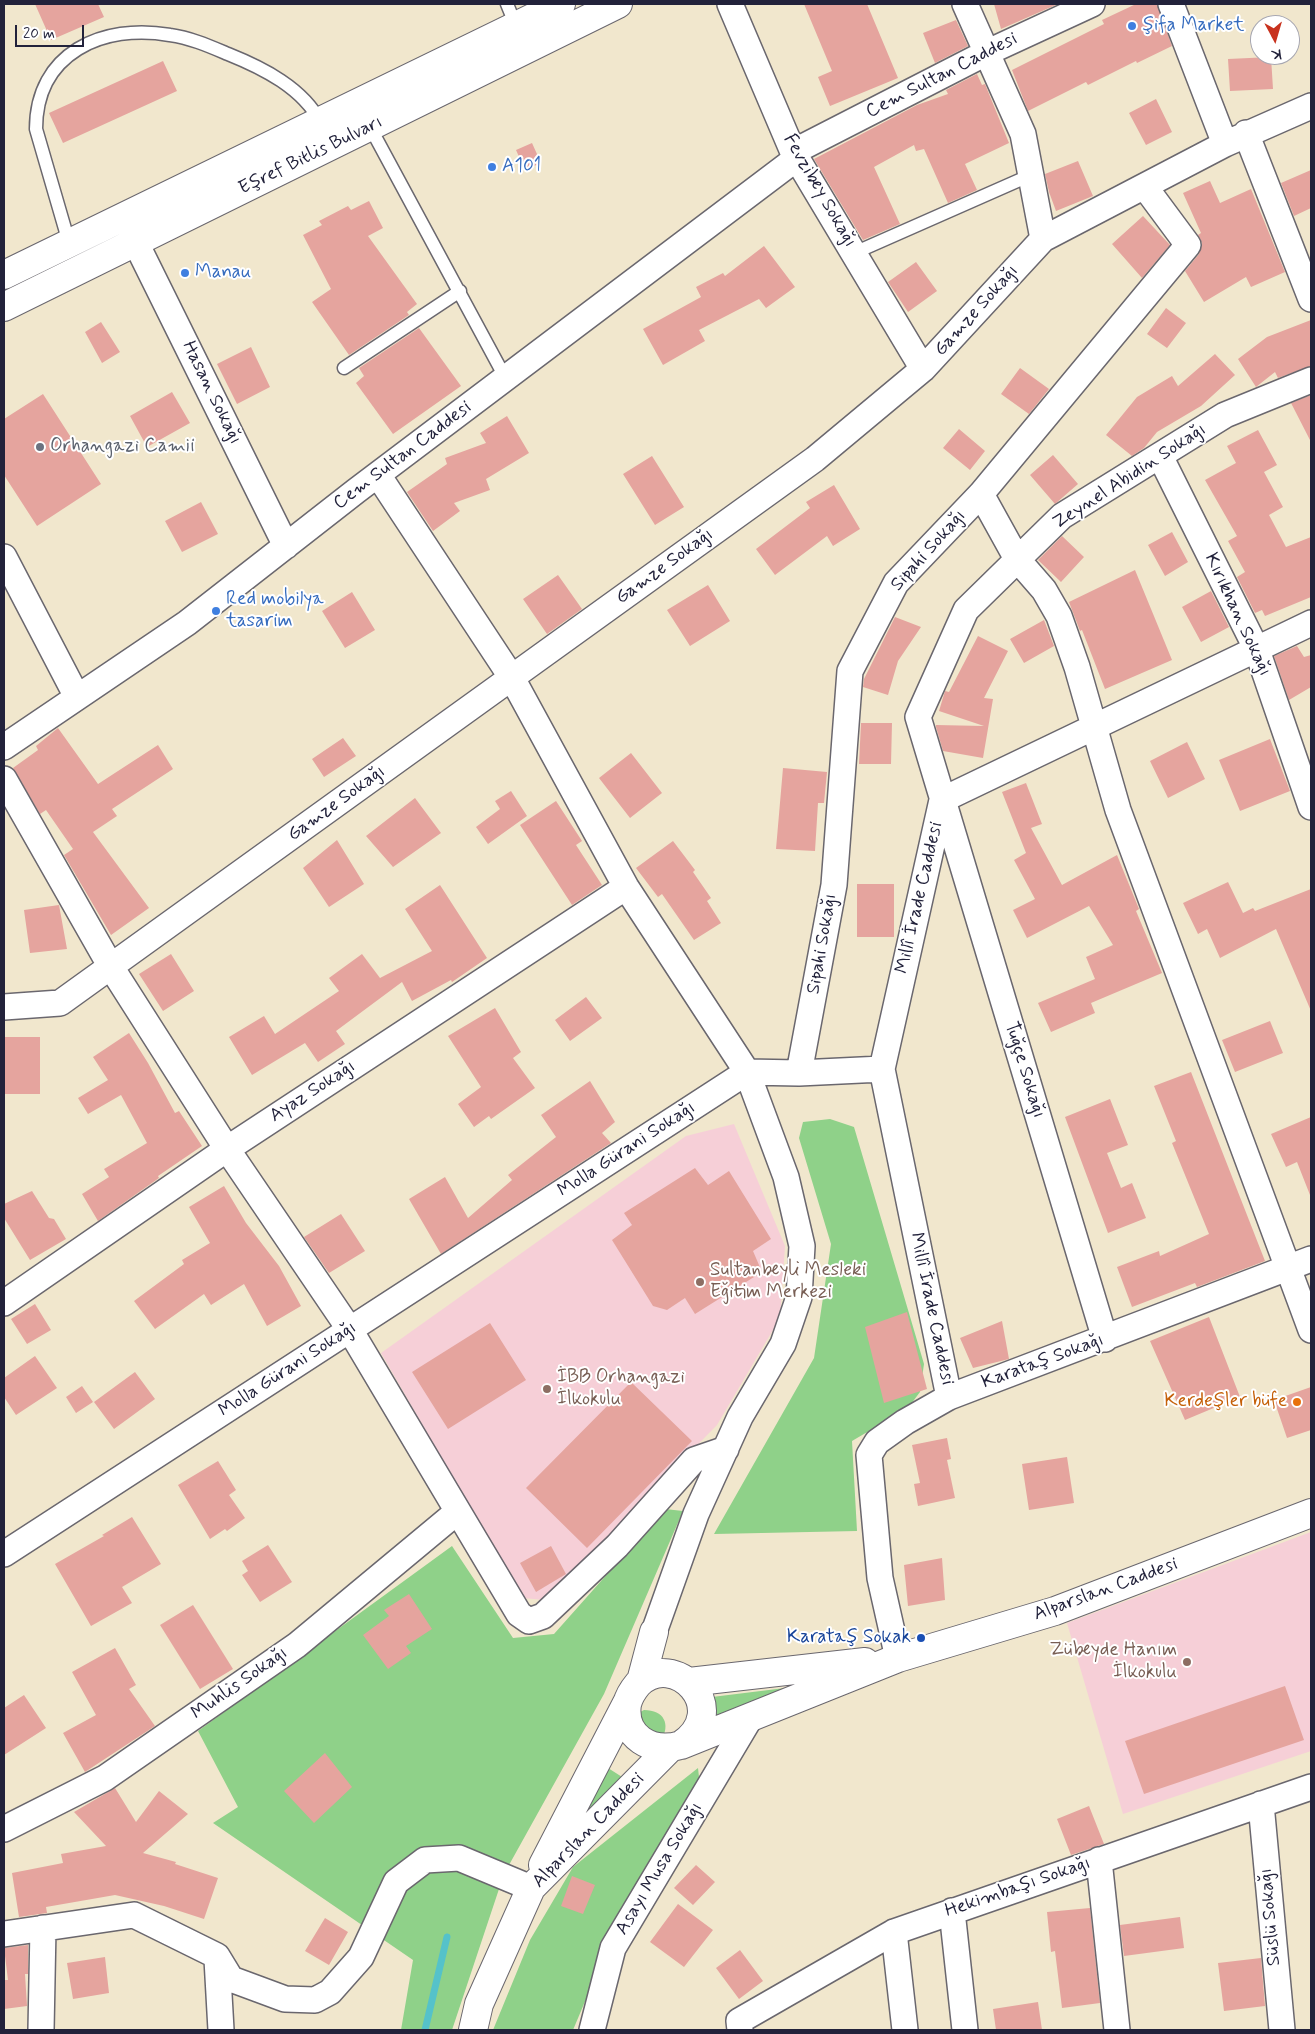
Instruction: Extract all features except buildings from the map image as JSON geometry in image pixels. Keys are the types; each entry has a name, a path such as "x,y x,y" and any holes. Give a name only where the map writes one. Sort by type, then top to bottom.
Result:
{"street":[{"name":"Eşref Bitlis Bulvarı","path":"4,274 320,121 512,15 561,4"},
{"name":"Eşref Bitlis Bulvarı","path":"4,307 618,4"},
{"name":"Fevzibey Sokağı","path":"730,4 795,155 923,369"},
{"path":"965,4 1023,134 1043,239"},
{"name":"Cem Sultan Caddesi","path":"4,747 187,624 795,155 986,52 1092,4"},
{"path":"1171,4 1311,299"},
{"name":"Gamze Sokağı","path":"4,1007 60,1003 815,459 923,369 1043,239 1235,139 1311,106"},
{"name":"Sipahi Sokağı","path":"799,1073 834,885 850,671 896,583 981,494 1188,245 1145,187"},
{"name":"Hasan Sokağı","path":"135,241 286,546"},
{"name":"Zeynel Abidin Sokağı","path":"942,800 918,716 966,610 1062,516 1225,415 1311,380"},
{"name":"Kırıkhan Sokağı","path":"1160,456 1257,650 1311,807"},
{"path":"378,475 512,678 626,887 747,1072 786,1177 802,1246 799,1297 783,1344 740,1417 696,1514 626,1714 629,1726 635,1736 645,1744 656,1748 675,1747 898,1658"},
{"path":"981,494 1018,559 1044,590 1059,616 1095,727 1118,810 1301,1263 1311,1330"},
{"path":"4,557 77,697"},
{"name":"Millî İrade Caddesi","path":"949,1397 882,1069 942,800 1311,624"},
{"path":"4,779 111,967 227,1149 350,1330 519,1614 529,1621 543,1616 617,1546 694,1460 726,1449"},
{"name":"Tuğçe Sokağı","path":"942,800 1105,1339"},
{"name":"Ayaz Sokağı","path":"4,1303 227,1149 626,887"},
{"path":"747,1072 799,1073 882,1069"},
{"name":"Molla Gürani Sokağı","path":"4,1554 747,1072"},
{"name":"Karataş Sokağı","path":"898,1658 880,1578 869,1455 877,1442 905,1422 949,1397 1301,1263"},
{"name":"Muhlis Sokağı","path":"4,1829 105,1778 298,1645 457,1512"},
{"name":"Alparslan Caddesi","path":"898,1658 1056,1611 1311,1513"},
{"path":"654,1632 683,1679 699,1697 702,1716 699,1728 691,1738 675,1747"},
{"path":"4,1934 134,1914 217,1956 231,1979 285,1998 316,2000 330,1992 361,1957 396,1882 426,1860 459,1858 531,1888 634,1691 653,1675 665,1674 683,1679 898,1658"},
{"name":"Asayı Musa Sokağı","path":"592,2030 613,1948 750,1718"},
{"name":"Alparslan Caddesi","path":"473,2030 479,2004 531,1888 675,1747"},
{"name":"Hekimbaşı Sokağı","path":"740,2025 894,1932 952,1910 1311,1787"},
{"name":"Süslü Sokağı","path":"1261,1804 1282,2030"},
{"path":"1099,1860 1117,2030"},
{"path":"952,1910 965,2030"},
{"path":"41,2030 43,1928"},
{"path":"894,1932 905,2030"},
{"path":"217,1956 222,2030"}],"lane":[{"path":"79,270 69,243 36,129 36,115 43,88 51,75 72,53 86,44 120,33 138,32 170,35 202,43 245,61 278,79 309,103 332,146"},
{"path":"370,127 506,379"},
{"path":"854,253 1031,175"},
{"path":"344,368 460,292"}],"shaded area":[{"name":"İBB Orhangazi İlkokulu","path":"734,1124 785,1246 780,1318 717,1425 545,1600 522,1598 381,1353 686,1136"},
{"name":"Zübeyde Hanım İlkokulu","path":"1311,1532 1311,1751 1123,1814 1067,1623"}],"green space":[{"path":"830,1119 854,1127 924,1364 920,1392 908,1408 852,1441 857,1531 714,1534 814,1358 831,1244 799,1138 803,1122"},
{"path":"665,1509 683,1511 604,1694 504,1874 452,2030 401,2030 413,1960 213,1823 238,1807 198,1731 452,1546 513,1638 554,1634"},
{"path":"858,1679 711,1735 704,1698"},
{"path":"644,1710 656,1712 664,1719 665,1729 661,1741 631,1722 636,1714"},
{"path":"597,1761 630,1782 546,1861"},
{"path":"698,1768 700,1786 613,1935 573,2030 493,2030 530,1940 573,1867"}],"waterway":[{"path":"425,2030 447,1937"}],"place":[{"name":"şifa Market","path":"1132,26"},
{"name":"A101","path":"492,167"},
{"name":"Manau","path":"185,273"},
{"name":"Orhangazi Camii","path":"40,447"},
{"name":"Red mobilya tasarim","path":"216,611"},
{"name":"Sultanbeyli Mesleki Eğitim Merkezi","path":"700,1282"},
{"name":"İBB Orhangazi İlkokulu","path":"547,1389"},
{"name":"Kerdeşler büfe","path":"1297,1402"},
{"name":"Karataş Sokak","path":"921,1638"},
{"name":"Zübeyde Hanım İlkokulu","path":"1187,1662"}]}
